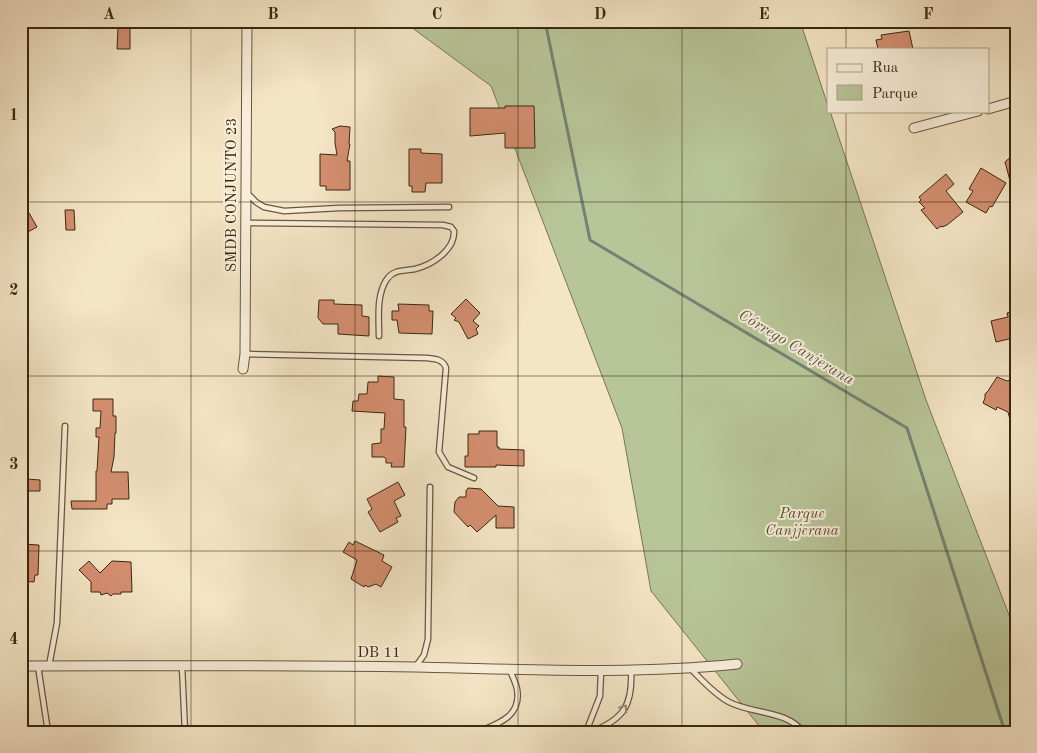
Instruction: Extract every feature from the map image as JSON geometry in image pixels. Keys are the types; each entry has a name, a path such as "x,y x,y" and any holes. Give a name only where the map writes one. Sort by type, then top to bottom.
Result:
{"street":[{"name":"SMDB CONJUNTO 23","path":"244,369 247,21"},
{"path":"990,108 1016,101"},
{"path":"914,128 974,112"},
{"name":"DB 11","path":"21,666 416,667 510,670 690,668 737,664"}],"lane":[{"path":"246,192 264,207 284,211 339,208 449,207"},
{"path":"246,223 443,225 451,227 454,230 454,239 440,257 430,264 394,272 386,280 380,300 379,336"},
{"path":"245,354 427,358 440,360 446,368 439,452 448,467 474,478"},
{"path":"49,666 57,623 65,426"},
{"path":"416,667 424,655 428,639 430,487"},
{"path":"1016,490 1014,496 1016,504"},
{"path":"38,666 48,732"},
{"path":"182,666 185,732"},
{"path":"690,668 728,702 742,708 791,721 798,725 803,732"},
{"path":"586,732 600,696 601,669"},
{"path":"591,732 614,721 622,712 631,694 631,669"},
{"path":"478,732 505,720 512,713 517,703 517,689 510,670"}],"green space":[{"name":"Parque Canjjerana","path":"403,21 800,21 827,103 827,112 830,112 926,400 1016,633 1016,732 764,732 651,591 622,428 491,86"}],"building":[{"path":"118,27 130,28 130,49 117,49"},
{"path":"909,31 913,48 878,48 876,40 882,39 881,35"},
{"path":"505,106 534,106 535,148 505,148 505,133 470,136 470,108 505,108"},
{"path":"340,126 350,127 347,161 350,161 350,190 326,190 326,186 320,186 320,154 337,155 335,132 332,129"},
{"path":"409,149 421,149 421,153 442,154 442,183 426,183 425,192 412,192 412,186 409,186"},
{"path":"1016,152 1016,192 1013,192 1005,162"},
{"path":"981,168 1006,183 992,207 990,206 986,213 966,202 973,191 969,189"},
{"path":"946,174 954,184 946,191 963,212 947,225 937,229 921,210 925,208 919,202 921,200 919,197"},
{"path":"65,210 74,210 75,230 66,230"},
{"path":"29,213 37,227 24,234 21,229 21,218"},
{"path":"466,299 480,313 473,321 479,326 476,329 478,334 468,339 459,322 454,320 456,318 451,314"},
{"path":"319,300 334,300 334,304 362,305 362,316 369,317 369,336 338,334 338,324 323,324 318,318"},
{"path":"398,304 429,305 429,311 433,311 432,334 399,333 397,320 392,320 392,311 399,311"},
{"path":"1016,310 1016,343 1009,339 996,342 991,321 1008,317 1007,313"},
{"path":"378,376 394,377 394,399 404,400 404,427 406,427 404,467 391,467 392,463 386,463 384,457 372,457 372,444 381,443 381,429 384,429 385,413 352,411 353,401 358,401 359,394 367,394 368,382 378,382"},
{"path":"997,377 1007,381 1016,378 1016,431 1013,431 1008,412 997,407 996,410 983,403 985,394"},
{"path":"93,399 113,399 116,433 111,472 128,472 129,499 112,499 112,504 107,504 107,509 72,509 71,501 96,501 99,437 96,437 96,428 100,428 101,411 93,411"},
{"path":"479,431 497,431 497,447 499,449 524,450 524,466 465,467 465,456 468,456 468,434 479,434"},
{"path":"27,479 40,480 40,491 27,491"},
{"path":"398,482 405,495 394,501 401,516 396,518 398,522 380,532 368,512 372,509 367,499"},
{"path":"468,488 481,489 498,506 514,507 514,528 496,528 496,515 477,532 470,525 468,527 454,512 455,502 459,497 466,497"},
{"path":"355,541 384,555 382,561 392,567 381,587 376,584 368,587 365,585 364,587 351,579 357,560 343,552 349,542 353,545"},
{"path":"21,544 39,545 38,575 35,575 34,582 21,581"},
{"path":"89,561 100,573 112,561 131,562 132,592 121,592 121,594 113,594 111,596 107,593 101,595 100,592 91,592 91,582 79,570"}],"waterway":[{"name":"Córrego Canjerana","path":"545,21 590,240 907,428 1005,732"}]}
